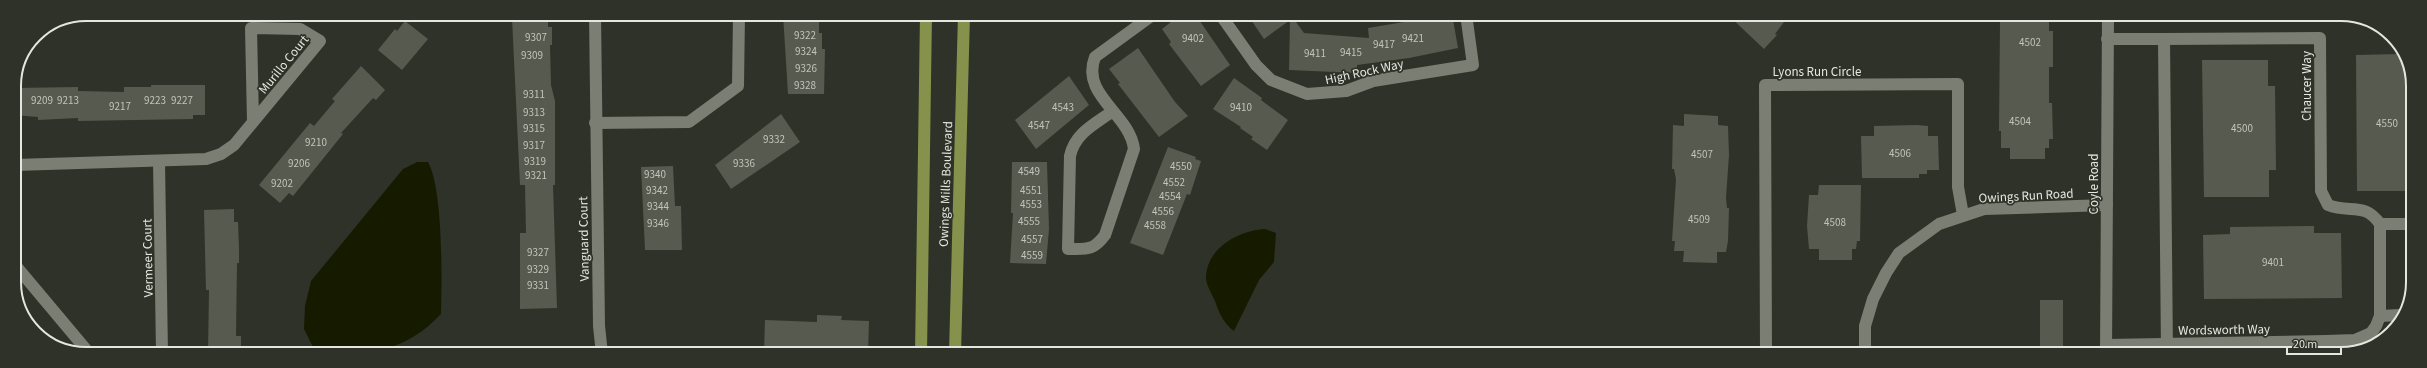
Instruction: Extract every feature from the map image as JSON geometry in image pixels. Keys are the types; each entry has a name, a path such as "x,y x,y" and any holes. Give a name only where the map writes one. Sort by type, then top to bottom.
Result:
{"main road":[{"name":"Owings Mills Boulevard","path":"921,347 926,21"},
{"name":"Owings Mills Boulevard","path":"954,347 964,21"}],"street":[{"name":"Vanguard Court","path":"594,21 599,326 601,347"},
{"path":"595,123 689,122 738,86 739,21"},
{"path":"1113,111 1078,136 1073,144 1070,156 1068,249 1086,250 1097,246 1105,235 1132,158 1133,141 1113,111 1096,89 1091,76 1095,57 1144,21"},
{"name":"High Rock Way","path":"1225,21 1256,65 1271,80 1307,94 1325,95 1346,91 1373,81 1473,65 1467,21"},
{"name":"Coyle Road","path":"2106,347 2108,21"},
{"name":"Murillo Court","path":"21,165 206,159 221,154 234,145 320,41 300,29 251,28 253,122"},
{"name":"Chaucer Way","path":"2107,39 2320,38 2321,191 2328,205 2336,208 2361,209 2370,212 2380,224"},
{"path":"2164,39 2167,347"},
{"name":"Lyons Run Circle","path":"1766,347 1765,85 1958,84 1958,188 1963,215"},
{"name":"Vermeer Court","path":"159,161 162,347"},
{"name":"Owings Run Road","path":"1865,347 1865,326 1872,299 1886,273 1899,253 1939,224 1984,209 2107,205"},
{"path":"2380,224 2406,224"},
{"name":"Wordsworth Way","path":"2209,347 2355,340 2371,333 2380,316 2380,224"},
{"path":"21,272 84,347"},
{"path":"2380,316 2396,315"}],"shaded area":[{"path":"417,162 428,162 433,175 439,213 442,280 441,314 427,327 412,337 390,347 313,347 304,329 305,306 311,281 403,169"},
{"path":"1265,229 1276,233 1274,262 1259,280 1234,331 1222,318 1208,287 1206,278 1208,267 1218,250 1235,237 1255,230"}],"building":[{"path":"405,21 428,39 402,70 378,50 395,29 397,31"},
{"path":"512,21 548,21 548,27 552,27 552,45 550,45 551,85 555,101 555,185 553,185 557,308 520,309 520,233 526,233 525,185 520,185"},
{"path":"783,21 819,21 819,33 822,33 822,49 825,49 824,94 788,94"},
{"path":"1172,21 1200,21 1230,65 1201,86 1169,44 1171,42 1162,29"},
{"path":"1252,21 1289,21 1264,39"},
{"path":"1290,21 1295,21 1304,33 1369,38 1368,28 1410,21 1453,21 1458,48 1409,58 1357,65 1357,73 1289,70"},
{"path":"1734,21 1785,21 1775,34 1777,35 1764,49"},
{"path":"2045,21 2049,22 2049,31 2053,31 2053,67 2049,67 2049,103 2052,103 2053,139 2049,139 2049,148 2045,148 2045,159 2010,159 2010,148 2001,148 2001,131 1999,131 2000,22"},
{"path":"1138,48 1175,102 1188,116 1159,137 1118,84 1120,83 1109,69"},
{"path":"2397,54 2403,65 2406,86 2406,191 2357,191 2356,55"},
{"path":"2202,60 2268,60 2268,86 2275,86 2276,170 2269,170 2269,197 2204,197"},
{"path":"361,66 385,90 376,100 373,98 341,133 343,134 293,196 289,193 280,203 259,185 310,123 314,126 335,101 332,99"},
{"path":"1069,76 1089,105 1036,149 1015,120"},
{"path":"1234,78 1262,98 1261,100 1288,120 1267,150 1251,139 1253,137 1240,128 1241,127 1213,109"},
{"path":"151,85 205,85 205,115 193,115 193,119 78,121 78,118 38,120 38,117 21,116 21,88 78,87 78,91 124,92 124,87 151,87"},
{"path":"781,114 800,142 731,189 715,165"},
{"path":"1684,114 1718,116 1718,125 1728,126 1729,155 1726,198 1727,208 1729,208 1728,241 1726,252 1717,252 1717,263 1683,262 1684,251 1674,251 1675,241 1672,241 1676,179 1674,169 1672,169 1673,125 1684,126"},
{"path":"1874,126 1928,126 1928,136 1938,136 1939,170 1927,170 1927,174 1919,174 1919,178 1862,178 1861,136 1874,136"},
{"path":"1168,147 1196,157 1195,159 1201,161 1190,195 1187,194 1163,255 1130,243"},
{"path":"1012,162 1047,162 1049,229 1046,264 1010,263 1013,213 1011,213"},
{"path":"673,166 675,206 681,206 682,250 645,250 641,167"},
{"path":"1819,185 1861,185 1860,241 1857,241 1856,249 1852,249 1852,260 1819,260 1819,249 1809,249 1807,226 1809,195 1818,195"},
{"path":"234,209 234,222 238,222 239,263 237,263 236,336 241,336 241,347 208,347 209,290 206,290 204,210"},
{"path":"2314,226 2314,233 2341,233 2342,298 2204,299 2203,235 2230,234 2230,227"},
{"path":"2040,300 2063,300 2063,347 2040,347"},
{"path":"817,315 842,316 841,320 869,321 868,347 764,347 765,320 817,322"}]}
